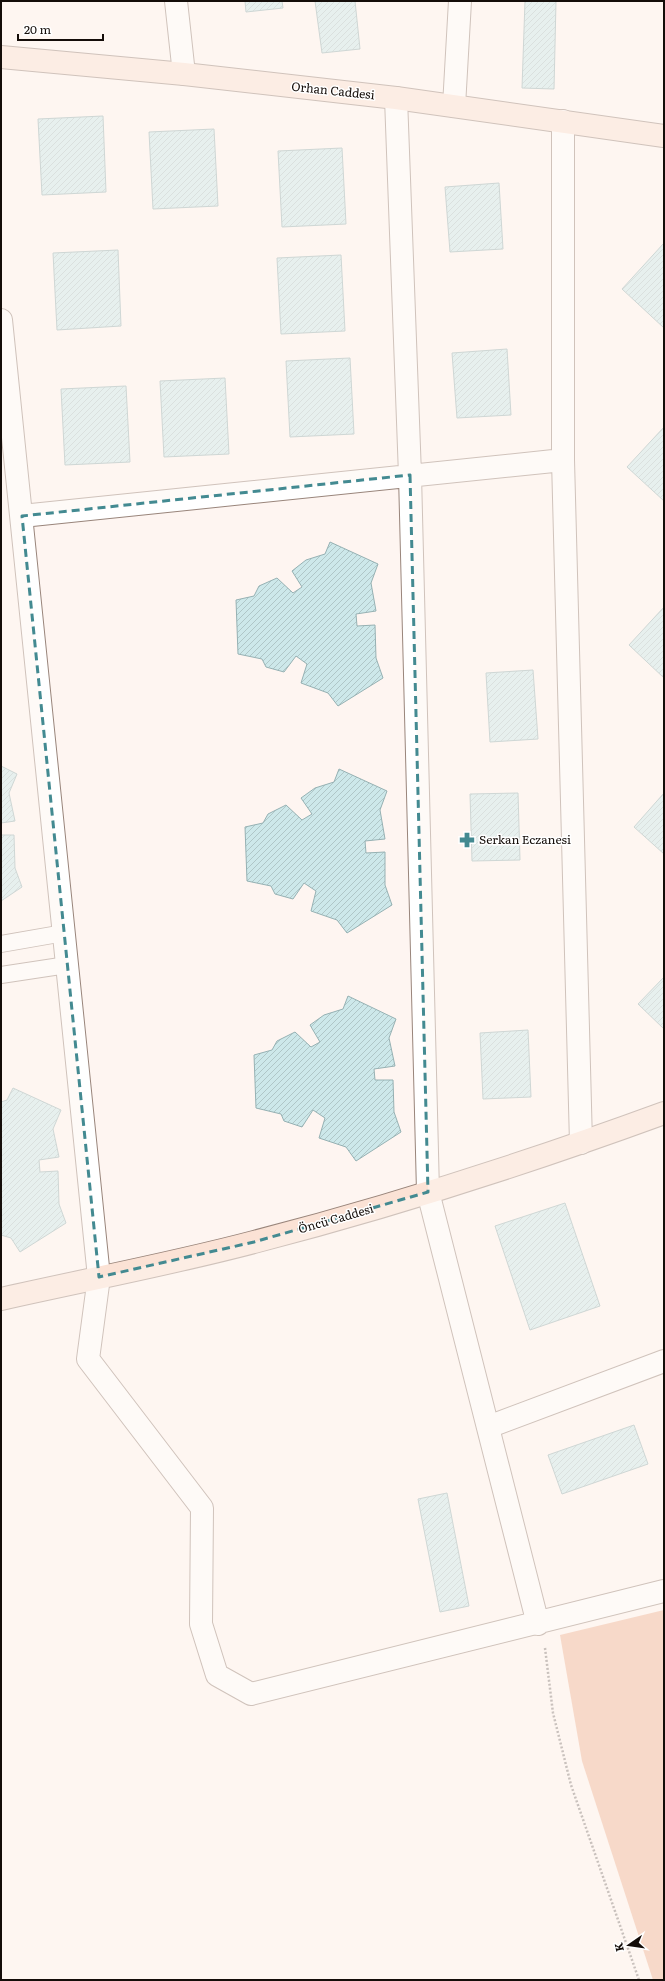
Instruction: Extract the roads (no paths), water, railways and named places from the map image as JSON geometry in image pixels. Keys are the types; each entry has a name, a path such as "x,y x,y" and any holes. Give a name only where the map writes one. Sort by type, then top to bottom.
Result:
{"street":[{"path":"176,1 184,74"},
{"path":"454,106 460,1"},
{"name":"Orhan Caddesi","path":"1,57 184,74 396,98 664,136"},
{"path":"396,98 410,476 428,1192 538,1624"},
{"path":"563,121 563,460 581,1143"},
{"path":"1,320 99,1277 88,1359 202,1508 201,1624 217,1675 251,1694 538,1624 664,1591"},
{"path":"22,516 563,460"},
{"name":"Öncü Caddesi","path":"1,1299 254,1242 428,1192 581,1143 664,1113"},
{"path":"488,1427 664,1361"}],"lane":[{"path":"1,944 64,933"},
{"path":"1,975 68,965"}],"place":[{"name":"Serkan Eczanesi","path":"467,840"}]}
